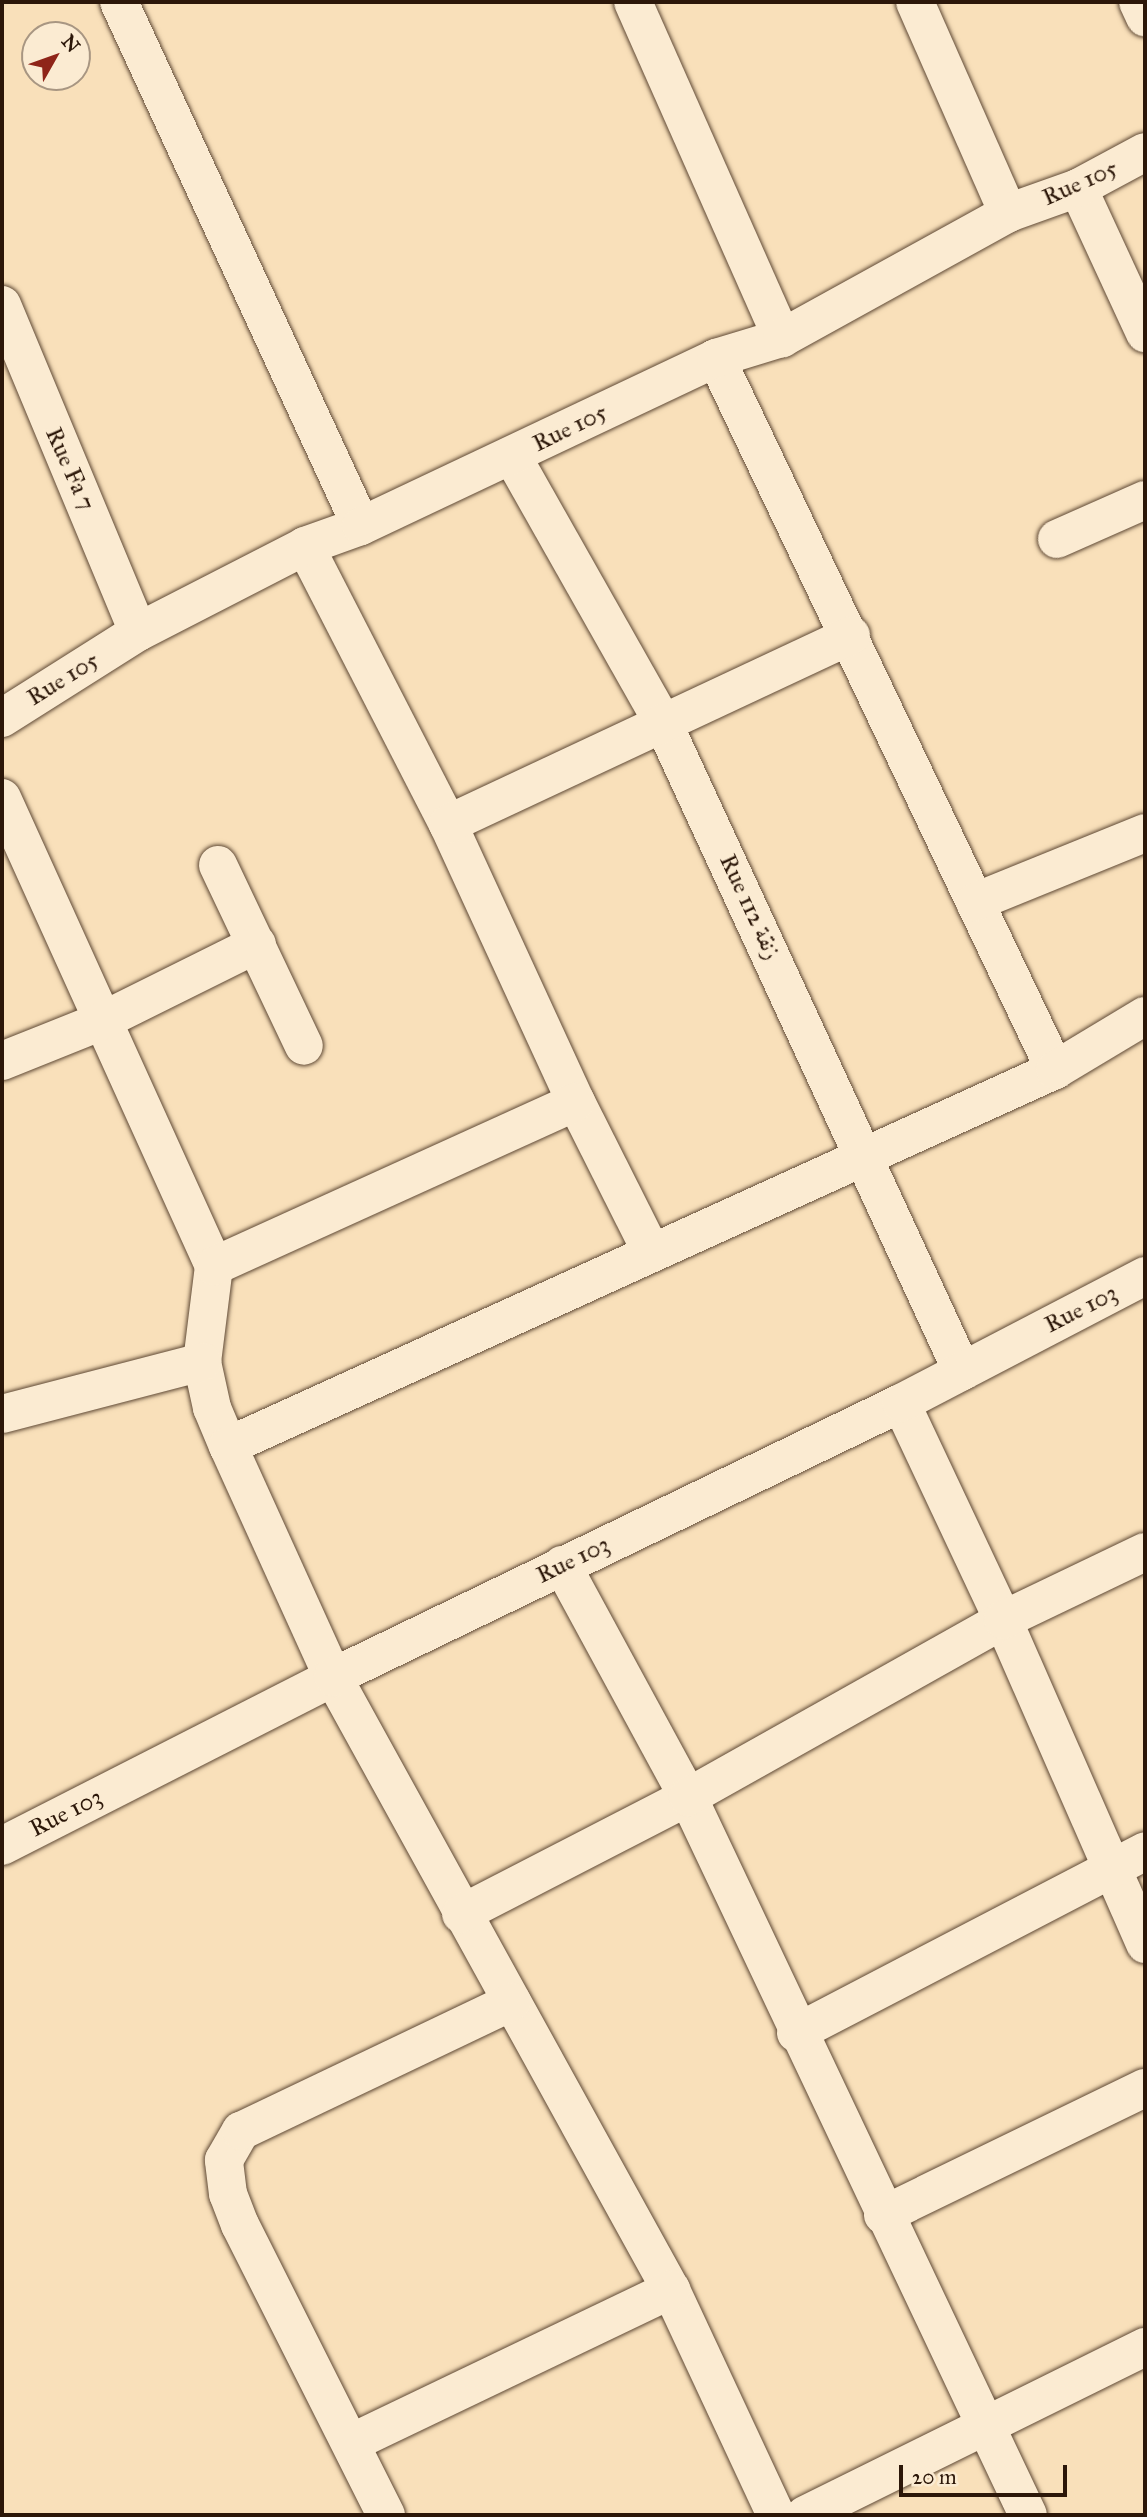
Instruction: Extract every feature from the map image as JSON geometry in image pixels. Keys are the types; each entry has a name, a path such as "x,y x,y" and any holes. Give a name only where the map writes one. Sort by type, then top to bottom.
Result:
{"street":[{"path":"119,2 361,526"},
{"path":"633,2 782,338"},
{"path":"915,2 1008,213"},
{"path":"1138,2 1145,17"},
{"name":"Rue 105","path":"2,718 138,632 305,546 361,526 716,358 782,338 1008,213 1077,188 1145,152"},
{"path":"1077,188 1145,332"},
{"name":"Rue Fa 7","path":"2,305 138,632"},
{"path":"716,358 851,635 1055,1070"},
{"name":"Rue 112 زنقة","path":"512,456 663,723 866,1157 961,1371"},
{"path":"1057,538 1145,500"},
{"path":"305,546 448,824 576,1102 652,1253"},
{"path":"448,824 851,635"},
{"path":"2,798 214,1266 202,1362 212,1408 228,1446 333,1677 461,1914 671,2290 776,2515"},
{"path":"975,902 1145,833"},
{"path":"218,865 304,1046"},
{"path":"2,1061 102,1021 257,944"},
{"path":"228,1446 1055,1070 1145,1016"},
{"path":"214,1266 576,1102"},
{"name":"Rue 103","path":"2,1846 562,1564 901,1403 1145,1276"},
{"path":"2,1414 202,1362"},
{"path":"901,1403 1003,1620 1128,1859 1145,1944"},
{"path":"461,1914 688,1797 1003,1620 1145,1552"},
{"path":"562,1564 688,1797 796,2033 1028,2515"},
{"path":"796,2033 1128,1859"},
{"path":"386,2515 240,2225 228,2194 224,2160 241,2131 512,2002"},
{"path":"883,2216 1145,2088"},
{"path":"351,2442 671,2290"},
{"path":"805,2515 1145,2347"}]}
